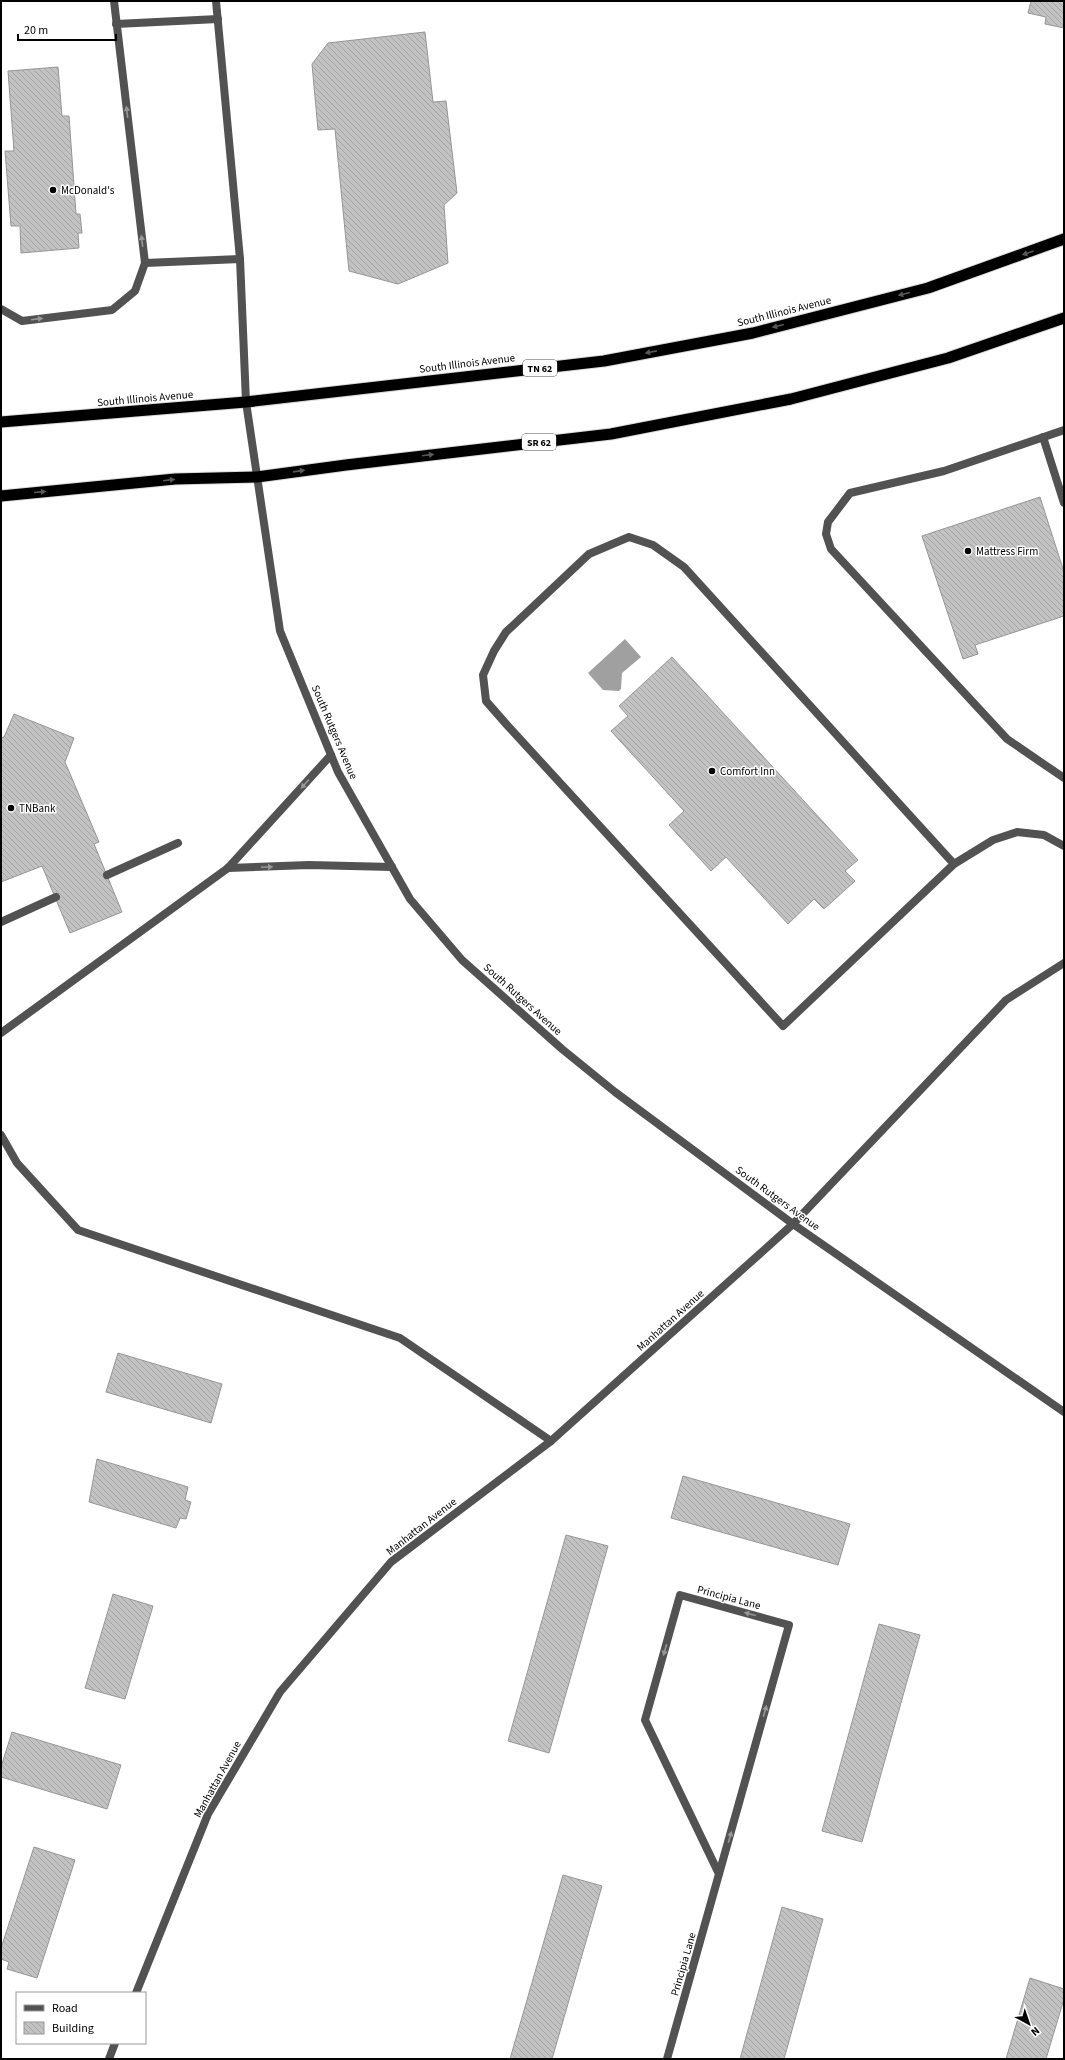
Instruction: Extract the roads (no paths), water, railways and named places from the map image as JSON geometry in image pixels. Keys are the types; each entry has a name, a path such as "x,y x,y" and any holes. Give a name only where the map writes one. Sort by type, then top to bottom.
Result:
{"highway":[{"name":"South Illinois Avenue","path":"1,422 246,402 604,360 753,333 928,288 1064,239"},
{"name":"SR 62","path":"1,496 175,479 257,477 611,434 791,399 948,358 1064,318"}],"street":[{"path":"1,309 22,321 112,310 135,292 145,264 114,1"},
{"name":"South Rutgers Avenue","path":"216,1 240,259 246,402 280,631 338,772 410,898 468,965 562,1049 615,1092 793,1224 1064,1412"},
{"path":"116,24 218,19"},
{"path":"145,264 240,259"},
{"path":"1064,430 944,471 850,493 828,522 826,534 831,549 1007,739 1064,778"},
{"path":"1043,437 1064,503"},
{"path":"954,864 684,567 653,545 629,537 589,554 506,632 494,650 483,676 486,701 783,1026 954,864 993,840 1017,832 1044,835 1064,846"},
{"path":"1,1033 228,868 331,755"},
{"path":"107,875 178,843"},
{"path":"228,868 309,866 392,867"},
{"path":"1,922 56,897"},
{"name":"Manhattan Avenue","path":"136,1992 208,1814 280,1692 391,1562 551,1441 793,1224 1006,1000 1064,963"},
{"path":"1,1135 17,1163 78,1230 400,1338 551,1441"},
{"name":"Principia Lane","path":"667,2059 789,1625 680,1595 645,1720 719,1874"},
{"path":"109,2059 115,2044"}],"place":[{"name":"McDonald's","path":"53,190"},
{"name":"Mattress Firm","path":"968,551"},
{"name":"Comfort Inn","path":"712,771"},
{"name":"TNBank","path":"11,808"}]}
